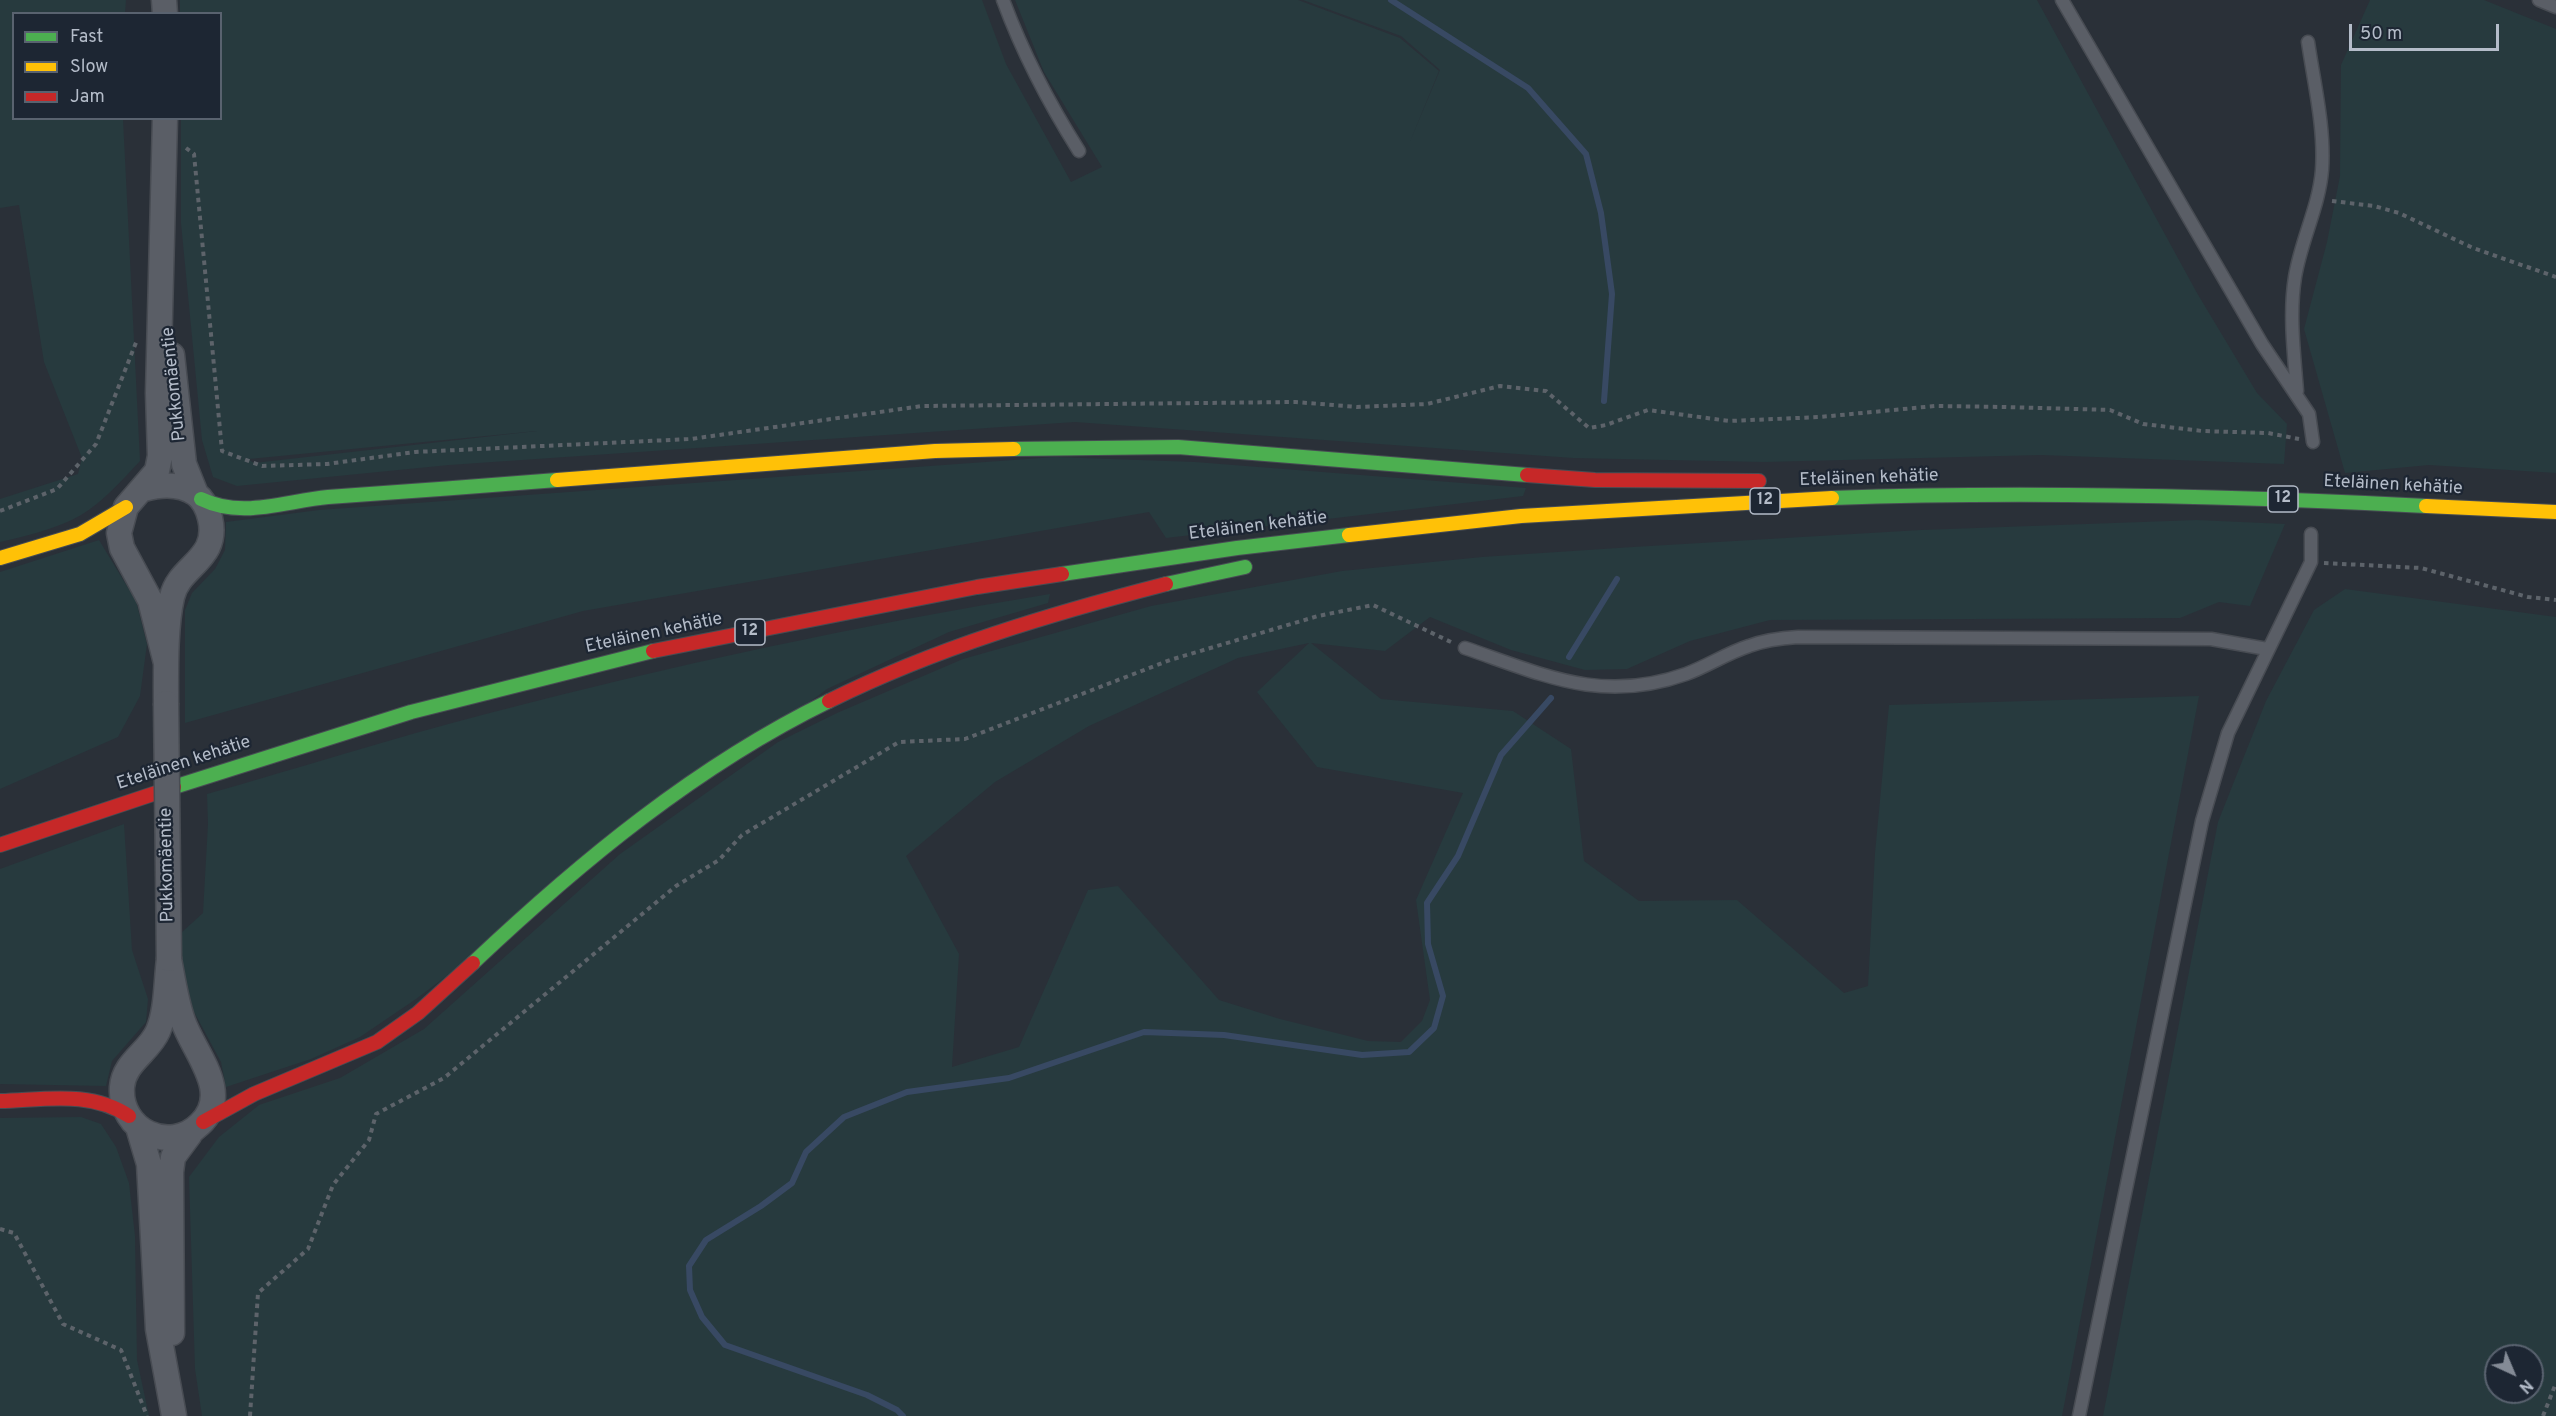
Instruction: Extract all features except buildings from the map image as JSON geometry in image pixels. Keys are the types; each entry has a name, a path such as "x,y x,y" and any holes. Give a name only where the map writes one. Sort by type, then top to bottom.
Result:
{"highway":[{"path":"199,496 211,506 243,508 361,495 792,461 998,447 1097,446 1190,448 1583,480 1776,481"},
{"path":"1865,483 2009,494"},
{"name":"Eteläinen kehätie","path":"0,845 316,740 411,712 633,655 855,610 1097,567 1358,532 1521,516 1785,500 2009,494 2270,498 2556,512"},
{"path":"0,558 57,544 84,534 126,507"},
{"path":"1306,555 1521,516"},
{"path":"196,1128 260,1091 326,1068 354,1055 395,1030 433,1000 616,838 707,770 782,725 863,683 974,639 1088,604 1184,579 1261,564"},
{"path":"0,1101 91,1099 117,1106 133,1121"}],"street":[{"name":"Pukkomäentie","path":"165,124 163,272 158,393 160,456 157,471 144,489 126,507 120,520 119,533 122,548 150,600 166,663"},
{"name":"Pukkomäentie","path":"163,272 180,444 189,481 199,496 211,523 211,537 207,551 176,585 172,597 166,663 169,959 162,1021 158,1032 133,1061 122,1087 123,1101 133,1121 148,1164 152,1198 156,1308 162,1360 173,1412"},
{"path":"144,489 170,484 199,496"},
{"name":"Pukkomäentie","path":"169,959 182,1020 213,1083 213,1098 196,1128 173,1158 171,1172 173,1412"},
{"path":"133,1121 149,1134 162,1139 196,1128"}],"lane":[{"path":"1003,0 1027,61 1045,98 1079,151"},
{"path":"2062,0 2262,344 2297,392 2309,414 2313,442"},
{"path":"2539,0 2556,7"},
{"path":"2297,392 2292,316 2295,276 2317,200 2322,169 2320,130 2308,42"},
{"path":"2079,1416 2202,821 2228,733 2311,562 2311,534"},
{"path":"1464,648 1551,678 1605,688 1661,682 1689,673 1747,646 1770,640 1798,637 2211,639 2267,649"}],"path":[{"path":"165,124 194,154 222,451 262,466 327,464 415,452 691,439 922,406 1296,402 1357,407 1427,404 1500,386 1546,391 1589,428 1606,425 1648,410 1729,421 1820,417 1935,406 2006,407 2110,410 2143,424 2202,432 2268,433 2313,442"},
{"path":"2317,200 2374,206 2399,213 2473,248 2556,277"},
{"path":"0,511 57,489 96,444 138,337"},
{"path":"2311,562 2421,568 2528,597 2556,600"},
{"path":"250,1416 258,1293 308,1249 333,1185 369,1140 376,1114 444,1078 676,886 719,860 742,835 899,742 965,739 1170,660 1318,616 1373,605 1464,648"},
{"path":"0,1229 14,1233 63,1324 121,1350 147,1416"},
{"path":"2543,1416 2556,1383"}],"green space":[{"path":"0,0 126,0 125,12 12,12 12,120 123,120 140,461 105,497 81,515 31,535 0,542 0,499 78,474 82,458 44,362 19,205 0,208"},
{"path":"180,0 982,0 1006,64 1071,182 1102,167 1044,72 1015,0 1298,0 1400,38 1439,71 1409,144 1440,70 1401,36 1303,0 2037,0 2197,293 2257,393 2287,424 2284,464 2041,455 1764,462 1573,458 1075,422 449,465 237,486 213,477 202,440 181,223 181,120 222,120 222,12 180,12","holes":["537,431 254,463 248,459"]},
{"path":"2370,0 2484,0 2556,29 2556,473 2429,465 2345,473 2304,329 2327,242 2340,176 2341,65"},
{"path":"1055,457 1195,462 1526,488 1523,496 1166,538 1149,512 583,611 185,723 185,610 192,593 215,569 225,550 226,522 319,510"},
{"path":"2197,520 2285,524 2250,606 2219,602 2180,618 1770,620 1690,641 1627,669 1585,670 1511,650 1430,617 1385,651 1311,643 1381,699 1513,711 1571,749 1584,861 1639,901 1737,900 1844,993 1868,986 1875,853 1889,705 2199,696 2062,1416 202,1416 195,1369 189,1177 219,1137 259,1105 340,1078 424,1029 620,854 778,742 837,713 963,659 1151,606 1342,571 1482,557 1921,530","holes":["1309,643 1257,692 1317,767 1463,793 1416,900 1430,1000 1422,1021 1401,1042 1368,1041 1280,1019 1219,1000 1118,886 1088,890 1019,1047 952,1067 959,954 906,856 995,782 1089,726 1238,658"]},
{"path":"99,540 136,601 147,644 140,696 118,737 0,789 0,572"},
{"path":"2345,589 2556,617 2556,1416 2103,1416 2218,822 2266,701 2314,610"},
{"path":"1050,594 1048,603 949,632 827,689 416,999 360,1037 311,1059 226,1087 221,1062 193,1010 183,972 181,933 203,913 208,824 207,794 448,724 623,680 836,633"},
{"path":"124,824 132,950 148,999 146,1022 112,1061 106,1086 0,1084 0,869"},
{"path":"81,1117 101,1124 116,1147 129,1183 135,1236 137,1360 149,1416 0,1416 0,1118"}],"waterway":[{"path":"1391,0 1528,88 1586,154 1601,213 1612,294 1604,401"},
{"path":"1569,657 1617,579"},
{"path":"903,1416 897,1410 867,1395 725,1345 702,1317 690,1290 689,1266 706,1240 761,1206 792,1183 806,1152 844,1117 907,1092 1009,1078 1144,1032 1224,1035 1362,1055 1409,1052 1434,1028 1443,996 1428,944 1427,903 1458,856 1501,755 1551,698"}],"traffic: fast":[{"path":"1014,449 1178,447 1527,475"},
{"path":"201,499 216,505 248,508 328,497 557,480"},
{"path":"1832,498 1980,495 2129,496 2426,506"},
{"path":"1062,574 1237,548 1349,535"},
{"path":"1166,584 1245,567"},
{"path":"174,787 411,712 653,651"},
{"path":"473,963 555,889 641,818 732,755 829,701"}],"traffic: slow":[{"path":"557,480 935,451 1014,449"},
{"path":"1349,535 1521,516 1832,498"},
{"path":"2426,506 2556,512"},
{"path":"0,558 80,534 126,507"}],"traffic: jam":[{"path":"1527,475 1595,480 1759,481"},
{"path":"653,651 977,587 1062,574"},
{"path":"829,701 910,665 994,634 1079,607 1166,584"},
{"path":"0,845 174,787"},
{"path":"203,1122 254,1094 377,1042 418,1013 473,963"},
{"path":"0,1101 66,1098 99,1103 129,1116"}]}
